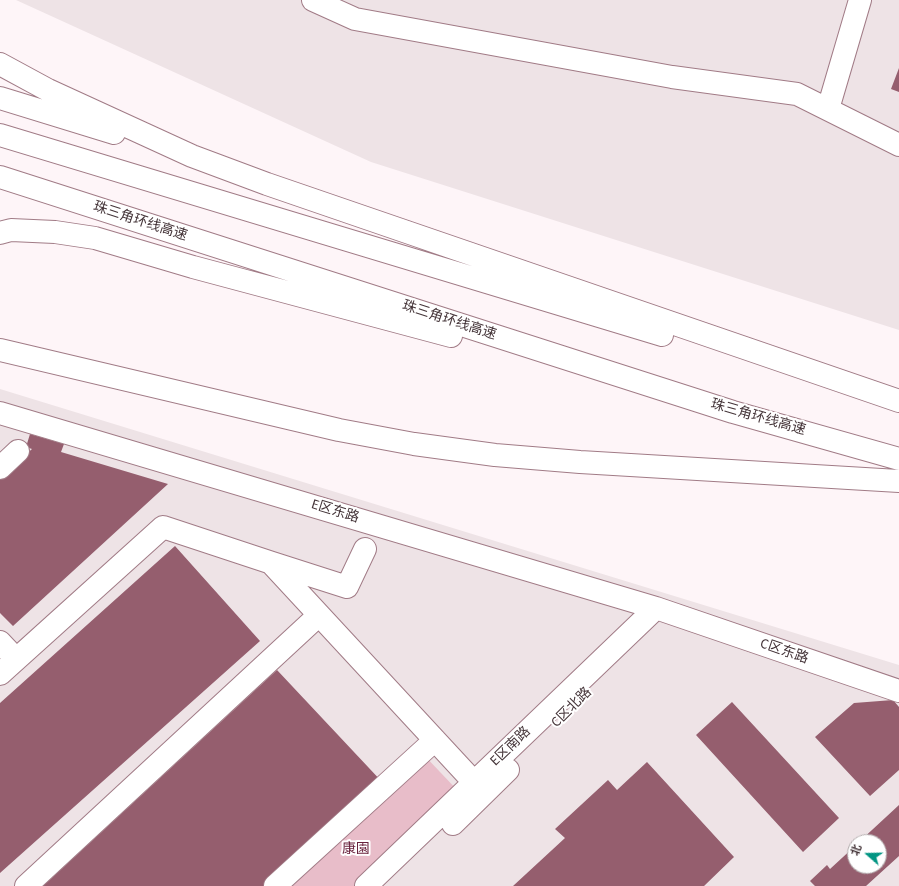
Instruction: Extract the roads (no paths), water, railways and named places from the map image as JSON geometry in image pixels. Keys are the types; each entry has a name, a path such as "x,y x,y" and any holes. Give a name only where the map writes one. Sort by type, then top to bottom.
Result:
{"main road":[{"path":"313,0 354,19 672,78 797,94 899,145"},
{"path":"828,109 860,0"},
{"path":"0,64 48,90 192,156"},
{"path":"0,98 192,156 274,186 899,401"},
{"path":"0,135 899,406"},
{"name":"珠三角环线高速","path":"0,177 733,412 899,459"},
{"path":"0,233 11,230 55,232 95,238 193,267 733,412"},
{"path":"0,350 339,430 414,444 496,455 580,462 899,481"},
{"name":"E区东路","path":"0,413 662,610"},
{"path":"0,468 18,451"},
{"path":"0,642 8,666 163,527 347,587 366,549"},
{"path":"272,563 480,788 366,886"},
{"name":"C区东路","path":"662,610 899,691"},
{"name":"C区北路","path":"388,886 480,788 662,610"},
{"path":"26,886 320,615"},
{"path":"275,886 435,740"}],"park label":[{"name":"康園","path":"356,850"}]}
